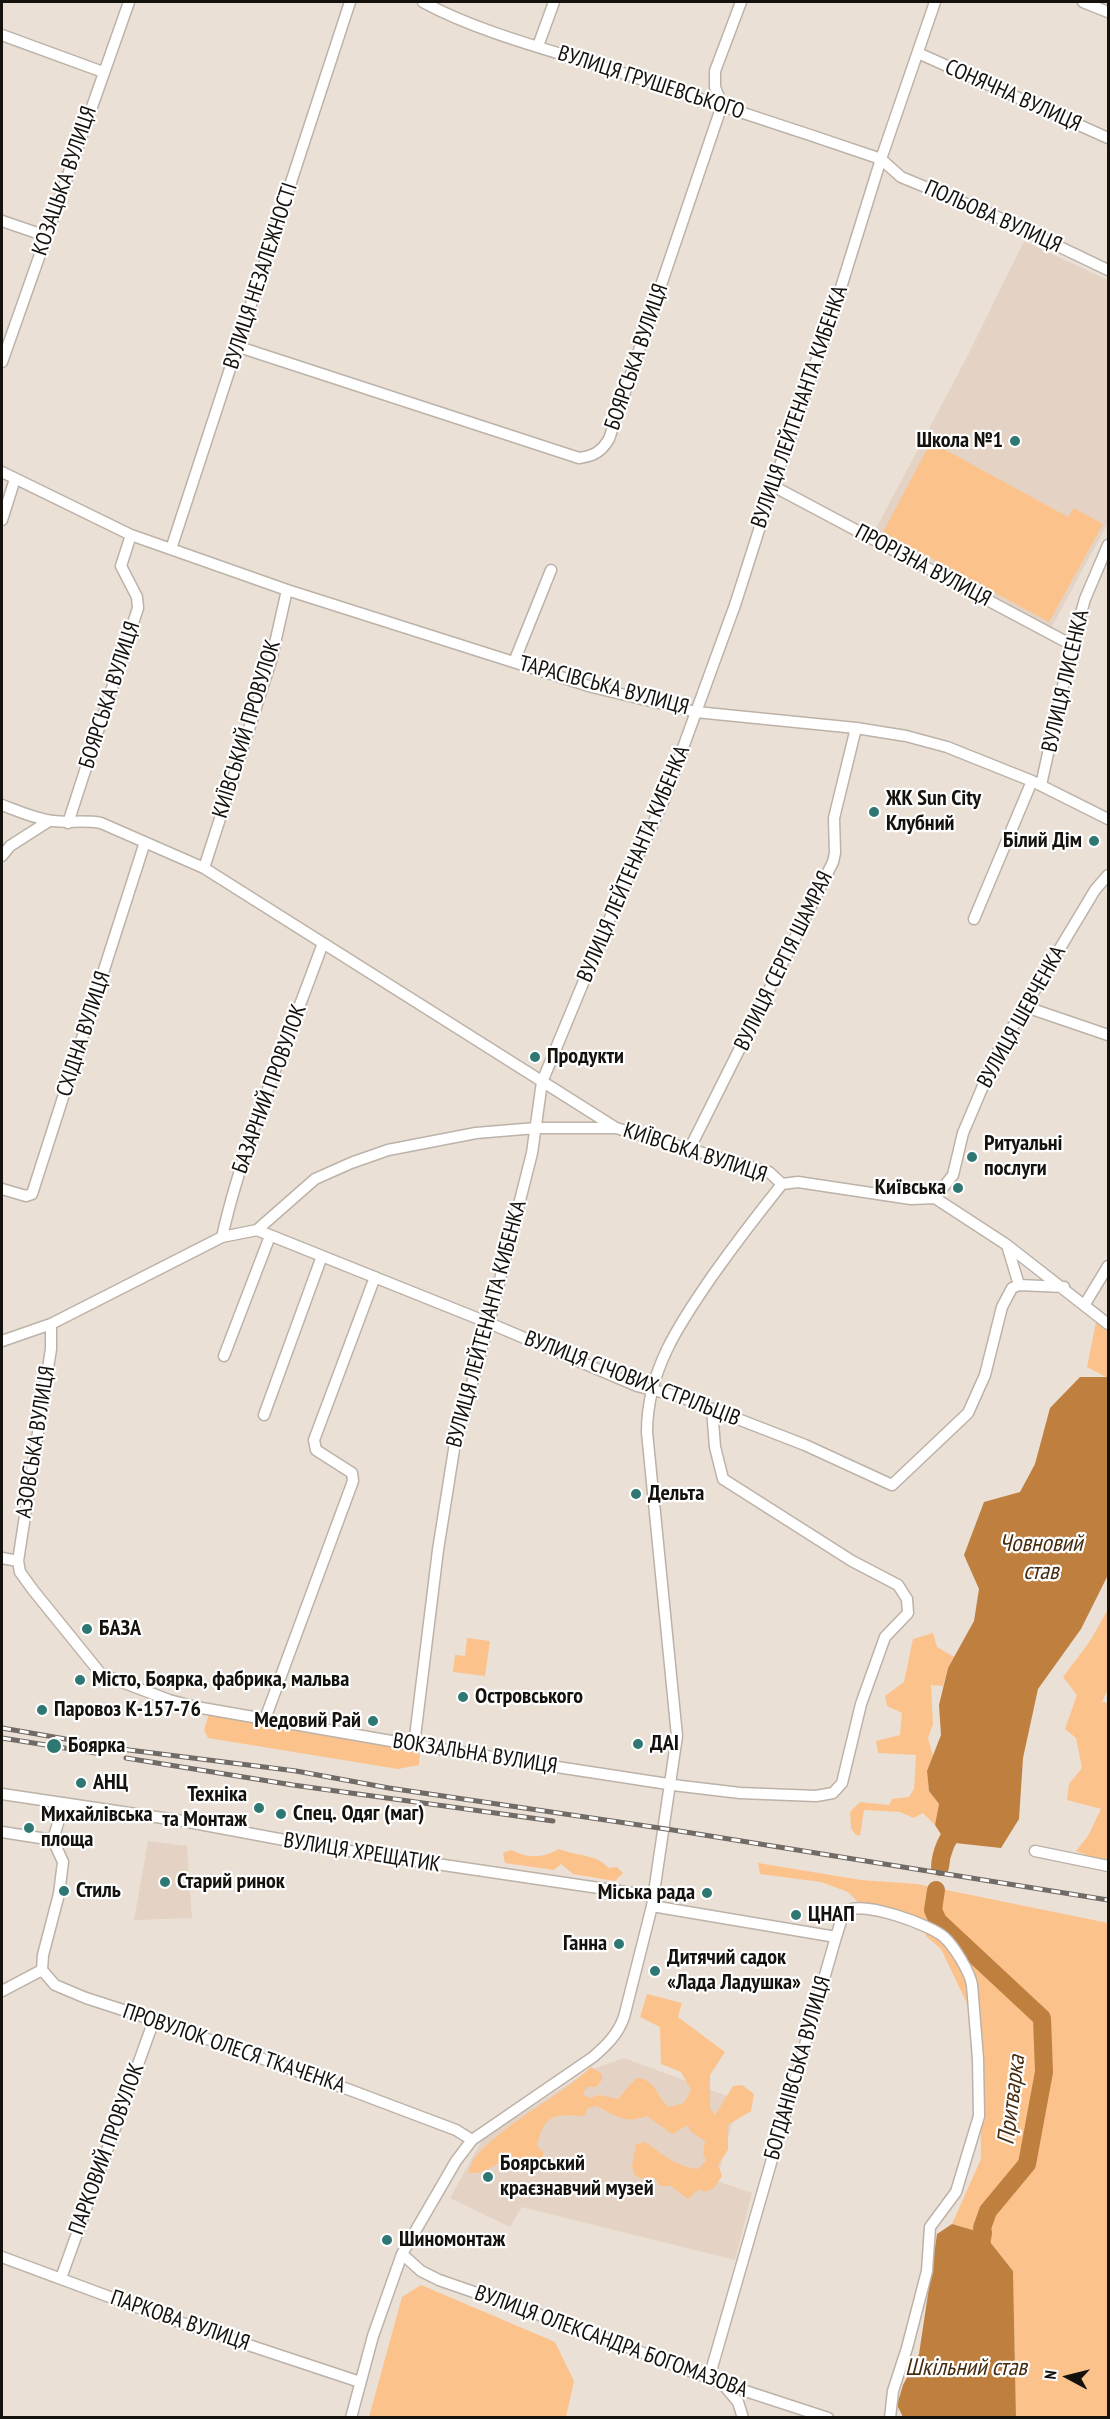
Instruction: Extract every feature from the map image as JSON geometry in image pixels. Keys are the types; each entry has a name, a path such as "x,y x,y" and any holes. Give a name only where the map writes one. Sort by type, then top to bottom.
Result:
{"street":[{"name":"КОЗАЦЬКА ВУЛИЦЯ","path":"2,362 129,2"},
{"name":"ВУЛИЦЯ НЕЗАЛЕЖНОСТІ","path":"171,549 239,347 350,2"},
{"name":"ВУЛИЦЯ ГРУШЕВСЬКОГО","path":"423,2 444,13 538,46 881,159"},
{"path":"538,46 554,2"},
{"path":"722,105 715,87 715,71 741,2"},
{"name":"ВУЛИЦЯ ЛЕЙТЕНАНТА КИБЕНКА","path":"414,1745 438,1550 455,1443 489,1323 536,1128 542,1082 615,906 664,800 735,605 773,486 834,310 881,159 935,2"},
{"path":"1083,2 1108,12"},
{"path":"2,35 103,72"},
{"name":"СОНЯЧНА ВУЛИЦЯ","path":"918,53 1108,138"},
{"name":"БОЯРСЬКА ВУЛИЦЯ","path":"239,347 579,458 591,456 603,450 609,439 722,105"},
{"name":"ПОЛЬОВА ВУЛИЦЯ","path":"881,159 901,177 991,214 1108,270"},
{"path":"2,221 46,236"},
{"name":"ТАРАСІВСЬКА ВУЛИЦЯ","path":"2,472 131,535 287,590 514,662 627,697 696,712 856,728 906,736 947,747 1036,783 1108,819"},
{"path":"2,520 15,478"},
{"name":"ПРОРІЗНА ВУЛИЦЯ","path":"773,486 1072,645"},
{"name":"БОЯРСЬКА ВУЛИЦЯ","path":"69,823 138,608 137,597 121,566 131,535"},
{"name":"ВУЛИЦЯ ЛИСЕНКА","path":"974,920 1036,783 1085,598 1108,545"},
{"path":"514,662 551,570"},
{"name":"КИЇВСЬКИЙ ПРОВУЛОК","path":"204,868 271,661 287,590"},
{"name":"ВУЛИЦЯ СЕРГІЯ ШАМРАЯ","path":"689,1150 833,862 834,818 856,728"},
{"name":"КИЇВСЬКА ВУЛИЦЯ","path":"2,805 49,821 101,823 204,868 616,1128 769,1172 782,1184 798,1182 911,1199 935,1198"},
{"path":"2,856 10,846 49,821"},
{"name":"СХІДНА ВУЛИЦЯ","path":"2,1189 26,1196 32,1194 145,842"},
{"name":"ВУЛИЦЯ ШЕВЧЕНКА","path":"935,1198 953,1175 963,1133 998,1053 1095,890 1108,875"},
{"name":"БАЗАРНИЙ ПРОВУЛОК","path":"222,1237 250,1142 323,943"},
{"path":"1026,1007 1108,1035"},
{"path":"2,1341 51,1324 222,1237 257,1230 315,1179 351,1162 388,1150 476,1133 536,1128 616,1128"},
{"path":"351,2418 373,2336 402,2254 456,2161 472,2140 593,2057 610,2042 620,2029 652,1901 672,1784 677,1736 647,1432 647,1410 651,1390 665,1349 687,1312 745,1230 782,1184"},
{"path":"935,1198 1007,1245 1064,1287 1108,1324"},
{"name":"ВУЛИЦЯ СІЧОВИХ СТРІЛЬЦІВ","path":"257,1230 651,1390 681,1397 805,1445 892,1485 968,1413 985,1375 1002,1307 1012,1288 1019,1285"},
{"path":"224,1356 270,1236"},
{"path":"1007,1245 1019,1285 1064,1287"},
{"path":"264,1415 322,1256"},
{"path":"1084,1304 1108,1266"},
{"path":"265,1719 353,1480 352,1473 316,1450 314,1440 375,1277"},
{"name":"АЗОВСЬКА ВУЛИЦЯ","path":"18,1561 51,1349 51,1324"},
{"name":"ВОКЗАЛЬНА ВУЛИЦЯ","path":"18,1561 20,1572 33,1590 101,1674 169,1700 414,1745 672,1784 740,1793 816,1796 833,1793 842,1783 861,1704 885,1637 908,1613 907,1599 898,1585 852,1561 723,1479 715,1448 712,1409"},
{"path":"2,1558 18,1561"},
{"name":"ВУЛИЦЯ ХРЕЩАТИК","path":"2,1794 183,1821 322,1847 652,1901"},
{"path":"2,1991 42,1970 43,1955 59,1894 63,1862 54,1840 64,1803"},
{"path":"2,1832 54,1840"},
{"path":"1035,1851 1108,1866"},
{"path":"652,1901 836,1937"},
{"name":"БОГДАНІВСЬКА ВУЛИЦЯ","path":"709,2378 836,1937 845,1913 850,1910 871,1909 916,1922 945,1937 970,1975 978,2059 979,2116 956,2192 930,2227 927,2271 907,2348 892,2391 890,2418"},
{"name":"ПРОВУЛОК ОЛЕСЯ ТКАЧЕНКА","path":"42,1970 56,1985 86,1998 154,2020 445,2126 472,2140"},
{"name":"ПАРКОВИЙ ПРОВУЛОК","path":"61,2278 154,2020"},
{"name":"ВУЛИЦЯ ОЛЕКСАНДРА БОГОМАЗОВА","path":"402,2254 421,2271 439,2280 586,2331 721,2383 828,2418"},
{"name":"ПАРКОВА ВУЛИЦЯ","path":"2,2257 161,2316 360,2382"},
{"path":"721,2383 738,2402 743,2418"}],"shaded area":[{"name":"Школа №1","path":"1024,241 1108,280 1108,523 1051,628 875,530 966,359"},
{"path":"931,442 1068,517 1074,508 1103,524 1049,622 883,532"},
{"path":"1096,1322 1108,1331 1108,1378 1087,1367"},
{"path":"1108,1609 1108,1689 1102,1702 1108,1703 1108,1863 1076,1851 1088,1836 1101,1809 1067,1800 1069,1784 1082,1768 1076,1738 1065,1729 1077,1695 1063,1677 1090,1641"},
{"path":"933,1633 937,1647 954,1657 943,1686 931,1685 933,1724 928,1738 933,1756 927,1771 929,1791 939,1804 935,1825 923,1813 914,1818 900,1812 864,1810 860,1836 855,1834 851,1828 850,1812 860,1802 889,1805 892,1799 909,1797 914,1789 916,1755 878,1753 876,1741 900,1735 902,1713 887,1706 885,1696 904,1682 913,1639"},
{"path":"467,1638 490,1641 485,1676 453,1672 455,1655 465,1656"},
{"path":"209,1713 420,1752 419,1765 398,1769 208,1738 204,1730"},
{"name":"Старий ринок","path":"148,1841 187,1846 192,1918 134,1920"},
{"path":"559,1849 598,1860 609,1868 617,1867 623,1873 615,1881 573,1874 561,1864 554,1870 505,1863 503,1853 511,1850 535,1856"},
{"path":"758,1863 861,1880 917,1884 1108,1923 1108,2417 1016,2417 1013,2271 983,2233 952,2224 981,2159 980,2015 972,2014 941,1949 926,1936 924,1921 859,1903 848,1892 821,1882 760,1874"},
{"path":"647,1994 682,2003 678,2017 725,2052 710,2075 710,2108 715,2115 733,2086 742,2085 754,2094 751,2111 728,2125 728,2150 718,2165 722,2176 714,2188 704,2192 699,2189 688,2199 671,2186 660,2186 654,2178 644,2179 635,2176 632,2166 636,2144 645,2142 676,2163 698,2169 706,2161 703,2153 705,2141 690,2131 688,2125 672,2134 647,2116 627,2119 597,2106 588,2108 584,2116 565,2115 547,2121 537,2146 543,2152 543,2161 529,2167 508,2156 484,2171 468,2173 475,2158 489,2143 591,2067 602,2074 602,2080 596,2087 587,2087 583,2094 589,2098 600,2095 618,2099 636,2078 643,2079 652,2085 669,2107 684,2103 691,2090 681,2072 661,2064 660,2027 640,2017"},
{"path":"624,2058 738,2100 717,2181 752,2193 735,2260 522,2207 510,2227 450,2198 482,2140 588,2071"},
{"path":"421,2285 555,2342 574,2381 566,2417 369,2417 402,2297"}],"water":[{"name":"Човновий став","path":"1080,1377 1108,1377 1108,1575 1081,1629 1038,1689 1023,1758 1019,1819 1001,1848 946,1842 935,1825 939,1804 929,1791 927,1771 941,1735 939,1705 948,1668 974,1621 979,1589 964,1555 984,1502 1020,1492 1035,1464 1050,1408"},
{"name":"Шкільний став","path":"952,2224 983,2233 1013,2271 1016,2417 903,2417 897,2405 903,2385 919,2354 937,2234"}],"waterway":[{"name":"Притварка","path":"940,1867 944,1848 959,1821"},
{"name":"Притварка","path":"936,1890 933,1910 938,1921 1042,2018 1044,2072 1027,2164 988,2211 982,2228 979,2256"}],"railway":[{"path":"2,1728 129,1750 296,1771 389,1788 673,1830 1108,1900"},
{"path":"2,1738 96,1753"},
{"path":"126,1758 293,1785 553,1821"}],"place":[{"name":"Школа №1","path":"1015,441"},
{"name":"ЖК Sun City Клубний","path":"874,812"},
{"name":"Білий Дім","path":"1094,841"},
{"name":"Продукти","path":"535,1057"},
{"name":"Ритуальні послуги","path":"972,1157"},
{"name":"Київська","path":"958,1188"},
{"name":"Дельта","path":"636,1494"},
{"name":"БАЗА","path":"87,1629"},
{"name":"Місто, Боярка, фабрика, мальва","path":"80,1680"},
{"name":"Островського","path":"463,1697"},
{"name":"Паровоз К-157-76","path":"42,1710"},
{"name":"Медовий Рай","path":"373,1721"},
{"name":"ДАІ","path":"638,1744"},
{"name":"Боярка","path":"54,1746"},
{"name":"АНЦ","path":"81,1783"},
{"name":"Техніка та Монтаж","path":"259,1808"},
{"name":"Спец. Одяг (маг)","path":"281,1814"},
{"name":"Михайлівська площа","path":"29,1828"},
{"name":"Старий ринок","path":"165,1882"},
{"name":"Стиль","path":"64,1891"},
{"name":"Міська рада","path":"707,1893"},
{"name":"ЦНАП","path":"796,1915"},
{"name":"Ганна","path":"619,1944"},
{"name":"Дитячий садок «Лада Ладушка»","path":"655,1971"},
{"name":"Боярський краєзнавчий музей","path":"488,2177"},
{"name":"Шиномонтаж","path":"387,2240"}]}
